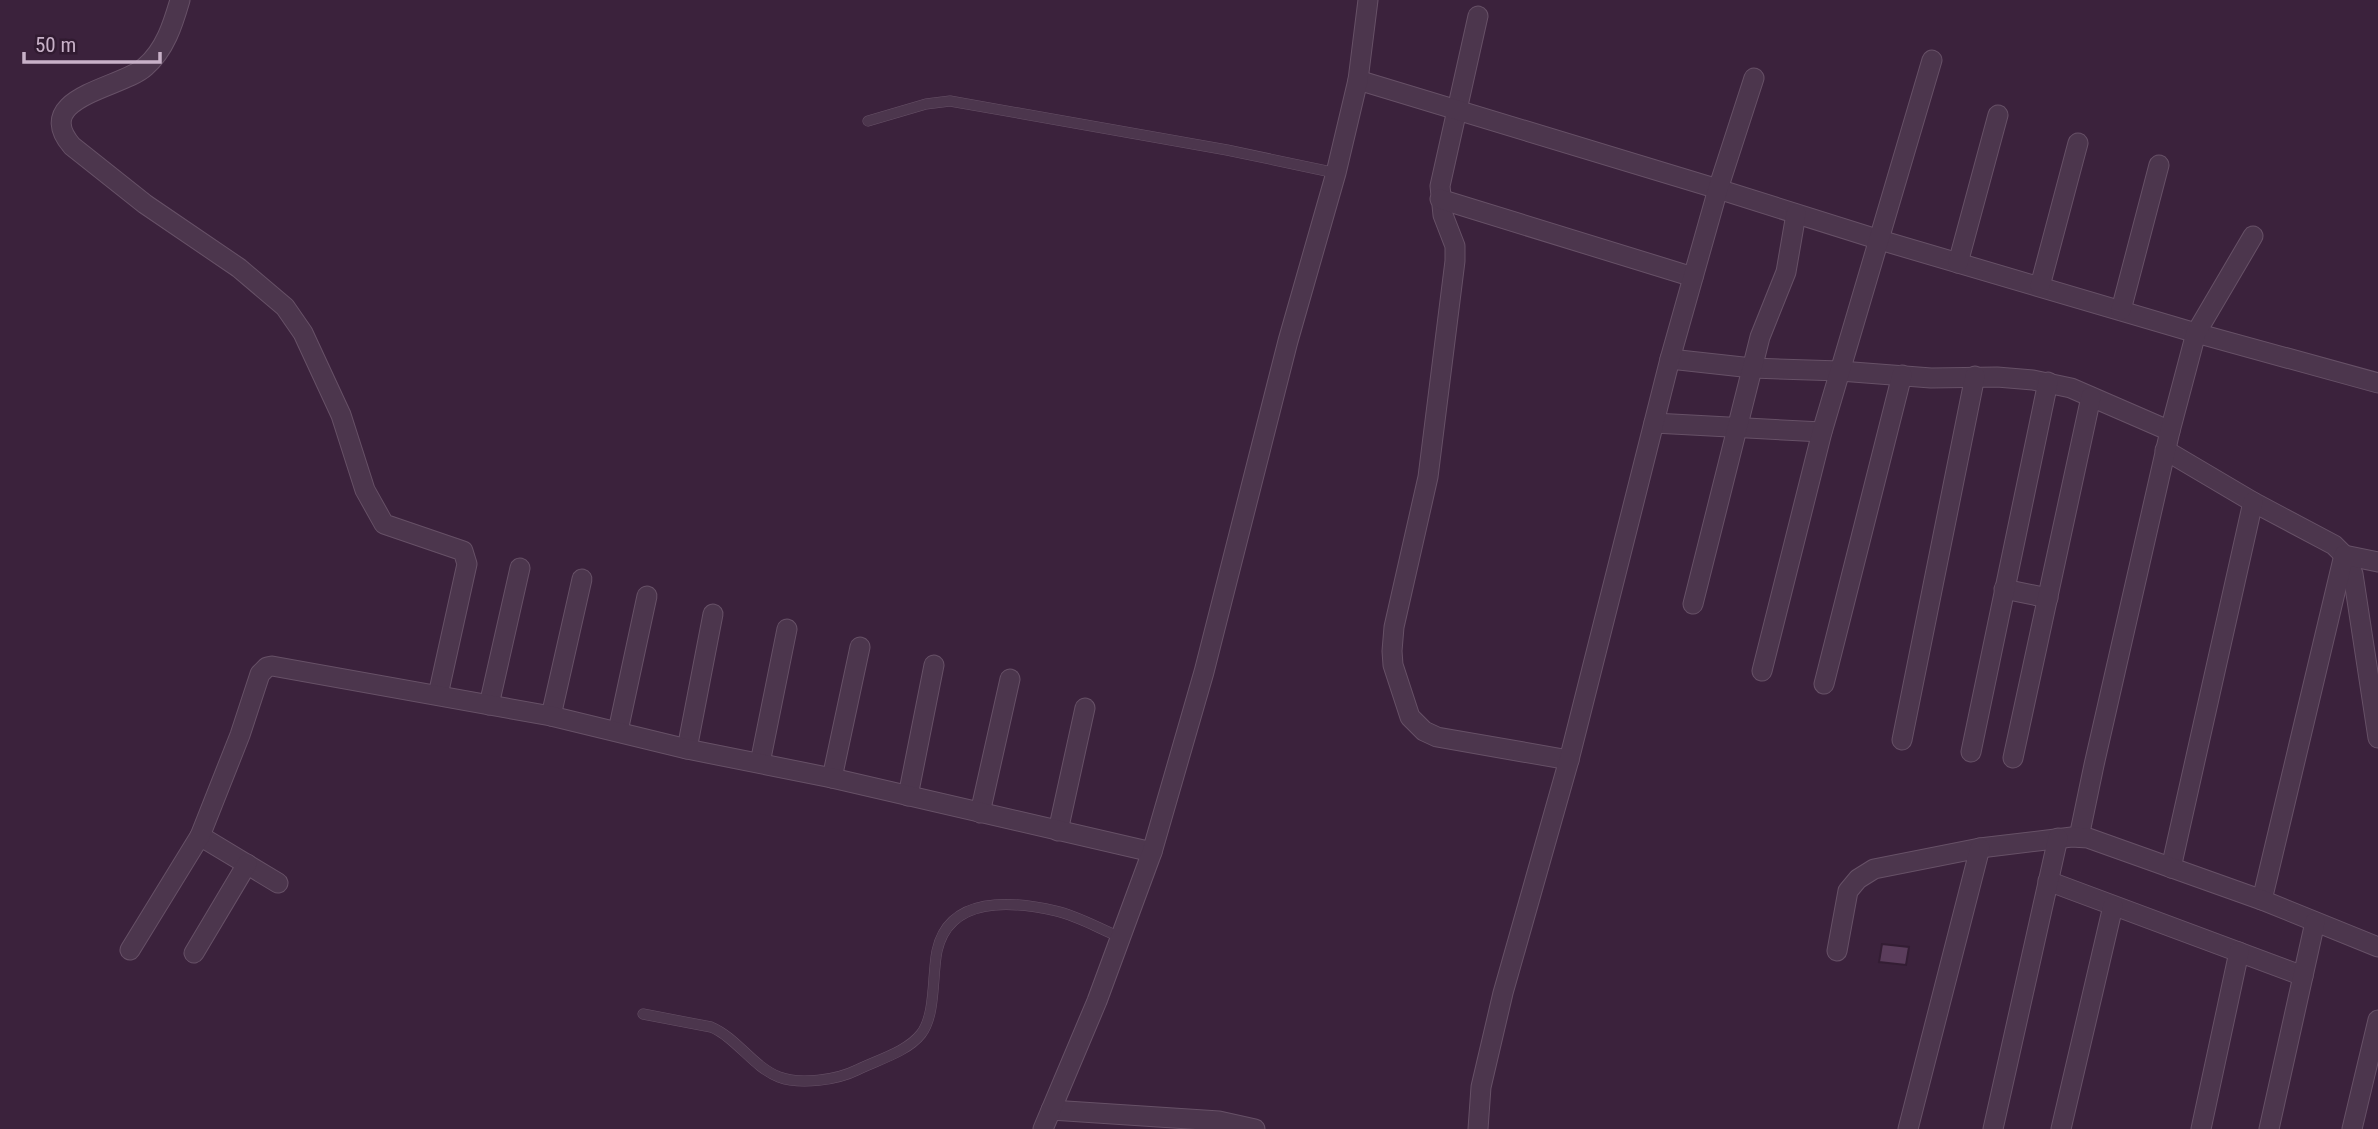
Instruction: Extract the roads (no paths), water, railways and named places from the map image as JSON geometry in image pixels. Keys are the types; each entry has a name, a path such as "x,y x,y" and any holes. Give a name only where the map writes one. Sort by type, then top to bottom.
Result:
{"street":[{"path":"180,0 172,28 158,54 145,68 132,76 80,97 67,107 62,126 65,137 72,146 145,204 239,268 285,307 303,333 341,415 365,490 384,524 463,551 467,564 438,695"},
{"path":"1042,1129 1097,1001 1152,852 1204,672 1287,341 1336,173 1358,80 1368,0"},
{"path":"1478,16 1440,186 1443,215 1455,246 1455,261 1428,477 1394,626 1393,665 1410,717 1424,731 1437,737 1569,760"},
{"path":"1762,671 1822,432 1932,60"},
{"path":"1478,1129 1481,1087 1503,993 1569,760 1670,359 1718,189 1754,78"},
{"path":"1358,80 1880,240 2196,333 2378,383"},
{"path":"1958,263 1998,115"},
{"path":"2040,286 2078,143"},
{"path":"2121,310 2159,165"},
{"path":"1440,199 1693,278"},
{"path":"1693,604 1752,368 1765,324 1786,272 1796,214"},
{"path":"2080,836 2168,441 2196,333 2253,236"},
{"path":"1670,359 1752,368 1931,378 1975,376 2048,382 2091,397 2168,441 2253,502 2334,545 2344,555 2353,574 2359,604 2378,738"},
{"path":"1824,684 1902,375"},
{"path":"1902,740 1975,376"},
{"path":"1971,752 2048,382"},
{"path":"2013,758 2091,397"},
{"path":"1654,423 1822,432"},
{"path":"2171,868 2253,502"},
{"path":"2344,555 2378,562"},
{"path":"2262,900 2344,555"},
{"path":"489,705 520,568"},
{"path":"551,716 582,579"},
{"path":"2004,589 2048,598"},
{"path":"618,731 647,596"},
{"path":"687,749 713,614"},
{"path":"760,763 786,629"},
{"path":"832,778 860,647"},
{"path":"908,796 934,665"},
{"path":"130,950 200,836 240,735 260,674 267,667 281,666 551,716 687,749 832,778 1152,852"},
{"path":"980,813 1010,679"},
{"path":"1058,831 1085,708"},
{"path":"200,836 278,883"},
{"path":"1837,951 1848,891 1852,884 1874,869 1980,848 2080,836 2262,900 2378,947"},
{"path":"1993,1129 2058,838"},
{"path":"1909,1129 1980,848"},
{"path":"194,953 247,864"},
{"path":"2048,881 2303,976"},
{"path":"2061,1129 2113,906"},
{"path":"2269,1129 2315,922"},
{"path":"2201,1129 2239,952"},
{"path":"2351,1129 2378,1020"},
{"path":"1051,1110 1219,1121 1255,1129"}],"lane":[{"path":"869,121 926,104 950,102 1227,150 1336,173"},
{"path":"643,1014 722,1031 778,1077 789,1080 818,1080 852,1073 910,1044 920,1035 927,1024 937,951 942,935 953,919 967,911 993,905 1058,911 1120,937"}]}
